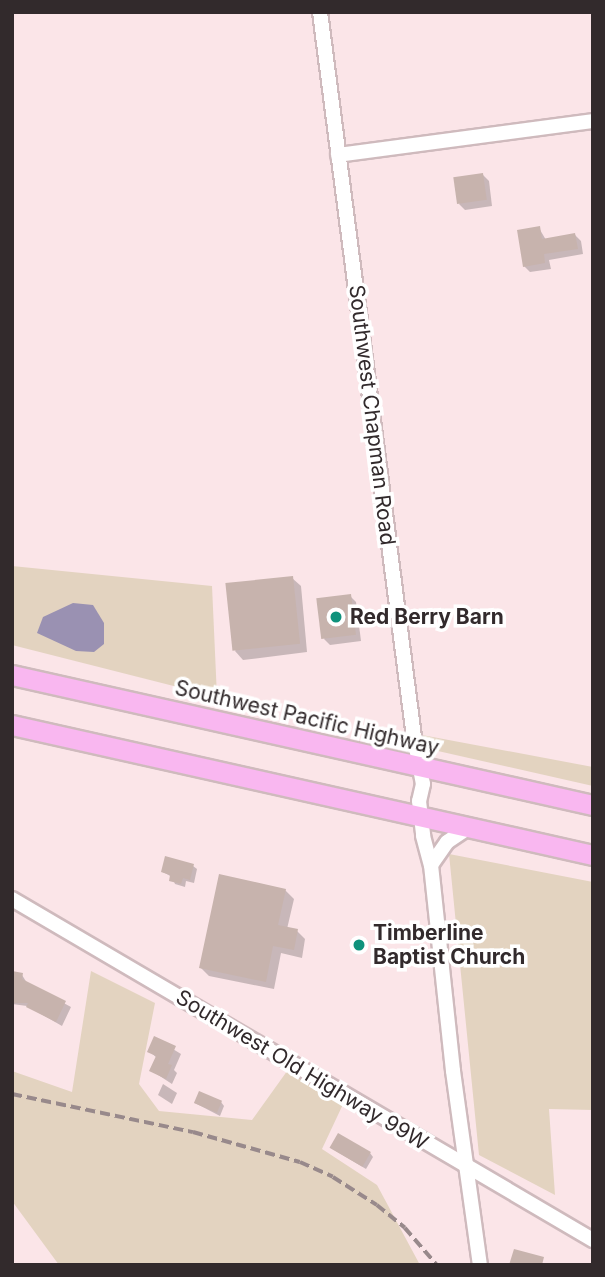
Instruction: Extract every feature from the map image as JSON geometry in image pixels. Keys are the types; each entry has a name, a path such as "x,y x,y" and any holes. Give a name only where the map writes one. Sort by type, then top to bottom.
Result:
{"highway":[{"name":"Southwest Pacific Highway","path":"12,675 593,805"},
{"path":"12,725 593,855"}],"street":[{"name":"Southwest Chapman Road","path":"320,12 423,784 419,801 431,865 480,1265"},
{"path":"338,155 593,121"},
{"path":"431,865 447,842 468,827"},
{"name":"Southwest Old Highway 99W","path":"12,899 593,1240"}],"shaded area":[{"path":"12,566 212,586 217,697 12,645"},
{"path":"73,603 93,605 104,623 104,644 94,652 76,651 37,633 43,617"},
{"path":"422,735 593,767 593,786 429,749"},
{"path":"449,854 593,882 593,1110 549,1109 555,1195 479,1155"},
{"path":"91,971 155,1003 139,1084 159,1111 252,1120 290,1067 345,1100 322,1149 377,1185 420,1265 59,1265 12,1201 12,1071 72,1092"}],"building":[{"path":"483,173 487,200 457,204 453,177"},
{"path":"540,226 542,239 575,233 578,249 544,254 545,263 523,267 517,230"},
{"path":"293,576 300,644 232,651 225,583"},
{"name":"Red Berry Barn","path":"351,594 356,635 321,639 316,598"},
{"path":"165,856 194,864 190,880 183,878 181,884 169,881 170,875 161,872"},
{"path":"219,874 286,889 278,925 298,929 294,950 273,946 266,982 199,968"},
{"path":"12,971 23,973 22,979 66,1001 56,1022 26,1007 28,1003 12,1003"},
{"path":"154,1036 176,1046 168,1064 172,1065 166,1079 149,1071 156,1056 147,1052"},
{"path":"199,1091 222,1101 217,1113 194,1103"},
{"path":"338,1133 371,1152 362,1167 329,1148"},
{"path":"514,1249 544,1257 542,1265 509,1265"}],"railway":[{"path":"12,1094 193,1132 300,1162 333,1177 377,1205 405,1228 437,1265"}],"place":[{"name":"Red Berry Barn","path":"336,617"},
{"name":"Timberline Baptist Church","path":"359,945"}]}
